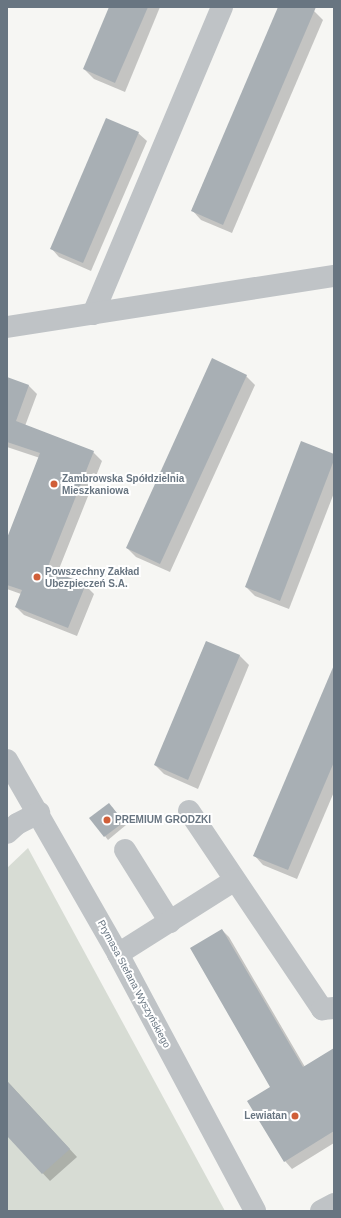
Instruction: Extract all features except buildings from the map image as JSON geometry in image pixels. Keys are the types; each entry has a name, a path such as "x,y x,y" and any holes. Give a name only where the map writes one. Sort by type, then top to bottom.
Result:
{"street":[{"path":"94,314 222,7"},
{"path":"7,327 334,276"},
{"name":"Prymasa Stefana Wyszyńskiego","path":"7,760 39,813 118,954 255,1211"},
{"path":"189,811 322,1009 334,1008"},
{"path":"7,833 17,824 39,813"},
{"path":"125,850 170,922"},
{"path":"118,954 235,880"},
{"path":"321,1211 334,1204"}],"shaded area":[{"path":"28,848 225,1211 7,1211 7,868"}],"place":[{"name":"Zambrowska Spółdzielnia Mieszkaniowa","path":"54,484"},
{"name":"Powszechny Zakład Ubezpieczeń S.A.","path":"37,577"},
{"name":"PREMIUM GRODZKI","path":"107,820"},
{"name":"Lewiatan","path":"295,1116"}]}
